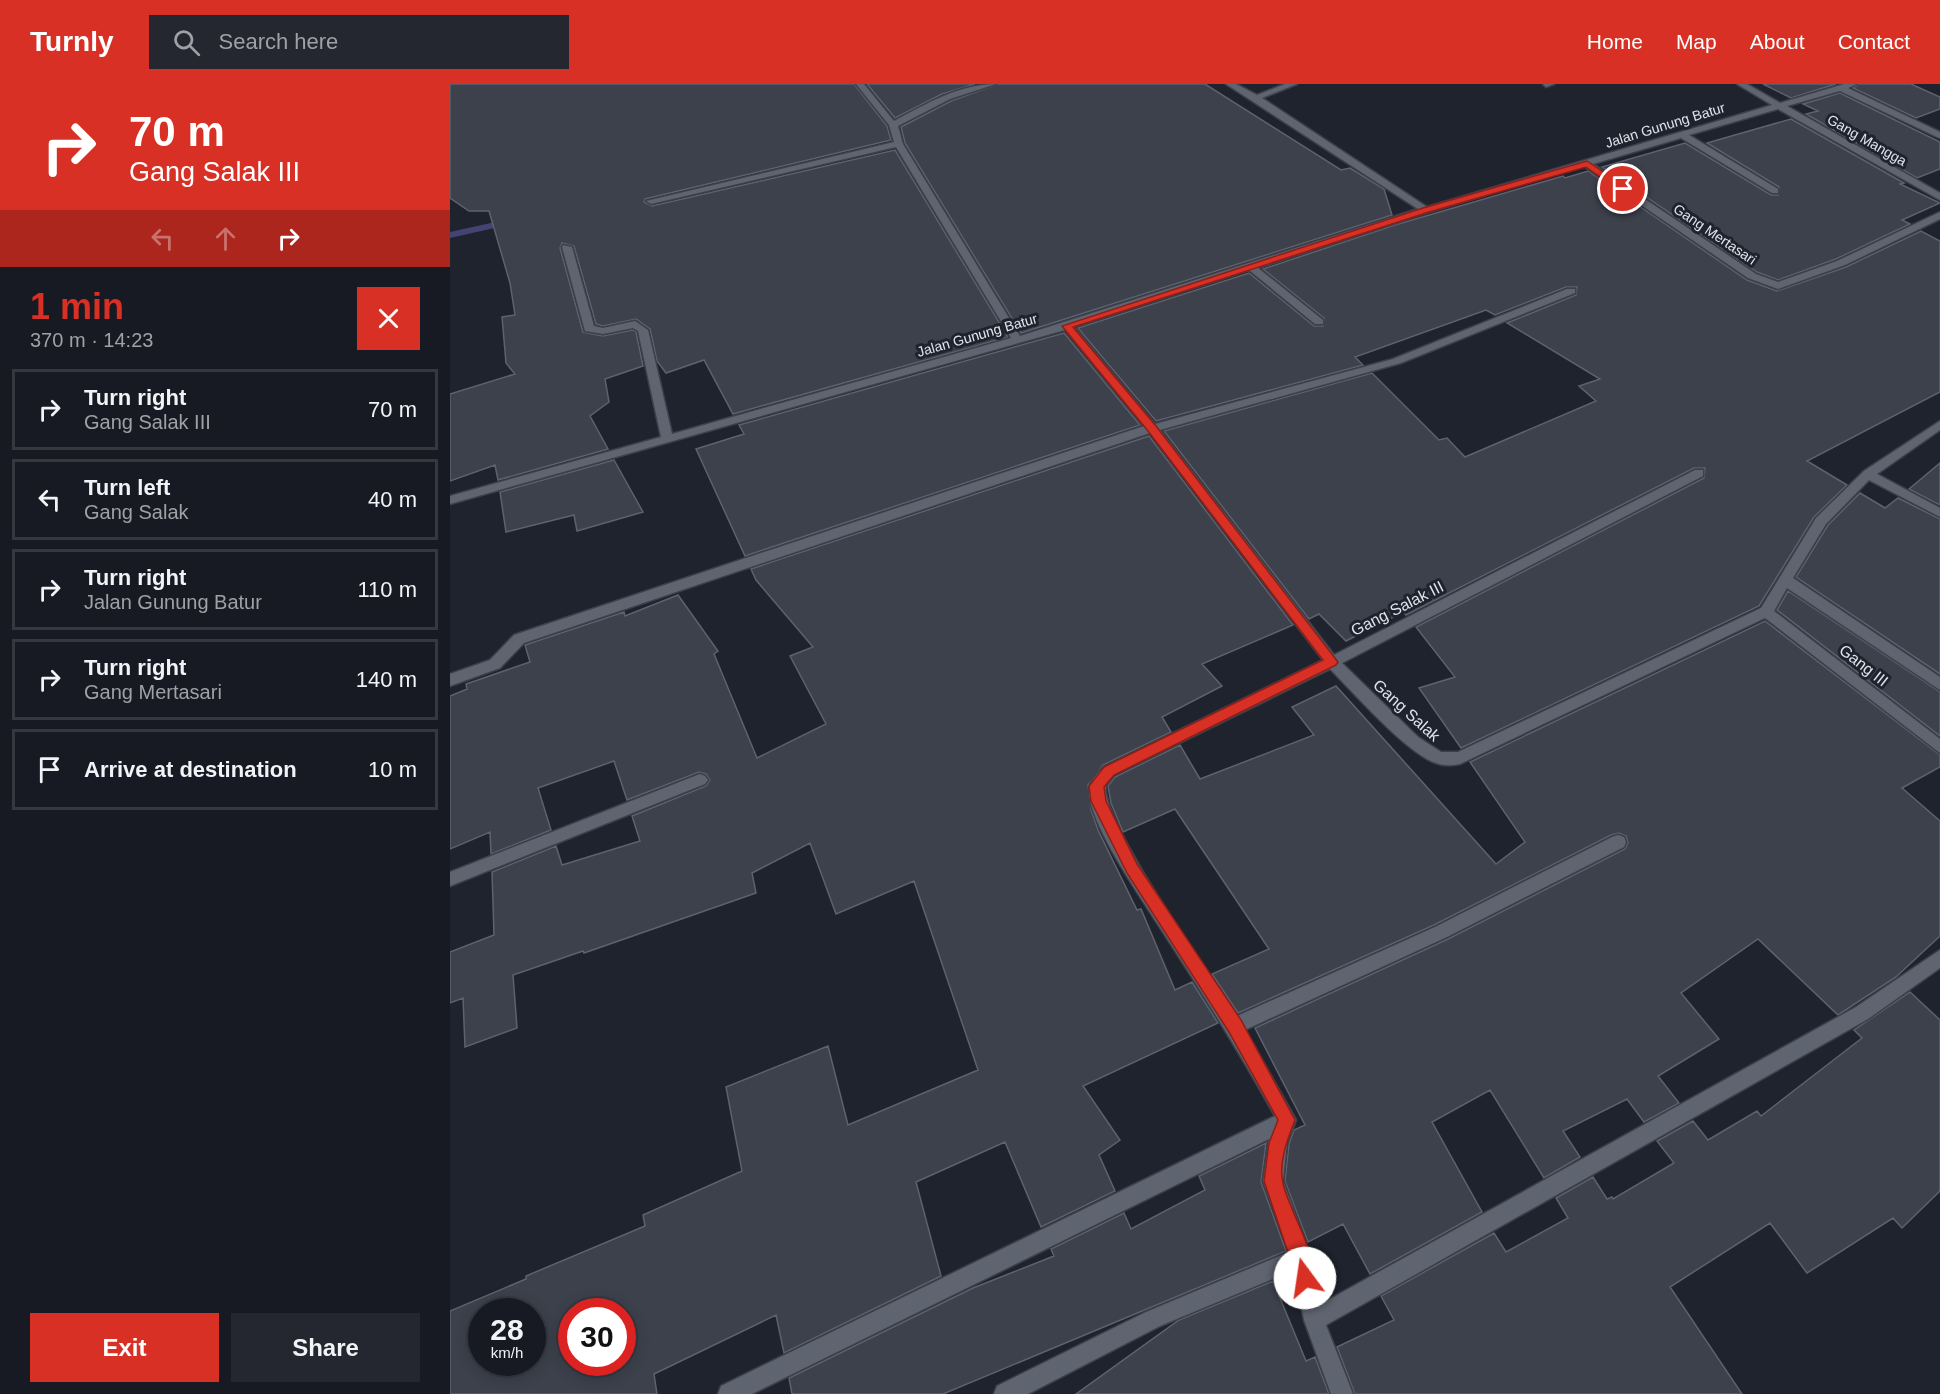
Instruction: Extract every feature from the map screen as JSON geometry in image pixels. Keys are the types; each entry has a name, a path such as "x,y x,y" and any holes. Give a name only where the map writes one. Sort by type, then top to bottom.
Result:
{"street":[{"path":"860,84 896,135 1017,339"},
{"path":"651,201 896,135 947,98 992,84"},
{"path":"1230,84 1256,98 1426,210"},
{"path":"1256,98 1293,84"},
{"name":"Gang Mangga","path":"1741,84 1940,197"},
{"name":"Jalan Gunung Batur","path":"450,500 1067,326 1426,210 1853,84"},
{"path":"1841,88 1940,135"},
{"path":"1683,135 1775,191"},
{"name":"Gang Mertasari","path":"1587,164 1752,276 1770,284 1789,284 1841,263 1940,215"},
{"path":"567,247 589,329 603,331 635,324 644,330 667,439"},
{"path":"1250,266 1319,322"},
{"path":"450,680 495,664 519,639 1152,428 1397,361 1571,291"},
{"name":"Gang Salak","path":"1067,326 1152,428 1332,662 1413,741 1436,757 1446,760 1460,758 1766,612"},
{"path":"1766,612 1821,521 1868,474 1940,425"},
{"name":"Gang Salak III","path":"1235,1026 1132,869 1098,801 1096,786 1109,771 1332,662 1699,473"},
{"path":"1868,474 1940,513"},
{"path":"1784,579 1940,684"},
{"name":"Gang III","path":"1766,612 1940,747"},
{"path":"450,879 700,780"},
{"path":"1287,1120 1235,1026 1441,932 1618,842"},
{"path":"1314,1320 1862,1012 1940,958"},
{"path":"1287,1120 1277,1143 1273,1181 1301,1257 1314,1320 1342,1394"},
{"path":"729,1394 1287,1120"},
{"path":"1005,1394 1153,1318 1301,1257"}],"building":[{"path":"450,84 854,84 887,126 891,140 645,199 644,202 652,206 895,150 1008,337 733,414 704,360 666,373 657,361 650,329 636,319 603,326 596,324 574,246 562,243 560,248 583,332 603,336 633,330 636,332 643,366 605,379 609,402 590,416 608,449 498,480 495,465 450,481 450,394 515,374 506,363 502,317 515,315 510,283 489,211 469,211 450,198"},
{"path":"867,84 975,84 942,94 895,118"},
{"path":"998,84 1205,84 1341,170 1350,168 1384,189 1392,215 1021,333 905,143 901,127 951,101"},
{"path":"1763,84 1836,84 1791,98"},
{"path":"1859,84 1911,84 1940,97 1940,109 1916,118 1853,88"},
{"path":"1840,93 1940,142 1940,169 1917,178 1806,114 1818,111 1803,104"},
{"path":"1791,119 1904,183 1900,184 1940,203 1902,220 1910,224 1836,259 1778,280 1757,272 1602,167 1685,143 1771,195 1778,195 1779,187 1707,143"},
{"path":"1588,171 1747,280 1777,291 1846,267 1921,231 1940,241 1940,392 1807,461 1847,485 1814,517 1759,606 1461,748 1419,688 1455,677 1416,627 1704,478 1705,468 1694,468 1406,615 1403,612 1346,641 1319,614 1309,619 1164,431 1372,373 1439,440 1447,438 1465,457 1596,401 1579,386 1600,379 1507,323 1576,295 1577,287 1566,287 1495,315 1486,310 1355,357 1363,365 1156,421 1078,328 1249,273 1314,326 1323,326 1324,318 1263,269 1395,225 1563,176 1565,178"},
{"path":"1064,333 1140,425 745,556 696,449 744,434 739,425"},
{"path":"1149,436 1293,625 1202,664 1222,686 1162,717 1171,732 1103,765 1088,785 1091,810 1098,830 1137,910 1141,909 1175,990 1192,982 1218,1023 1083,1086 1120,1140 1099,1155 1115,1191 1041,1227 1005,1142 916,1182 941,1276 784,1353 776,1315 654,1374 657,1394 450,1394 450,1311 468,1303 468,1376 546,1376 546,1298 481,1298 526,1279 526,1276 645,1226 643,1215 742,1171 726,1087 828,1046 848,1125 978,1070 914,881 836,914 810,843 752,873 756,893 584,953 583,951 513,975 517,1028 465,1047 463,998 450,1003 450,952 494,935 492,872 556,846 562,865 640,841 632,816 706,786 710,780 706,774 699,772 627,800 614,761 538,788 551,830 491,854 490,832 450,849 450,696 467,689 466,684 530,662 525,645 624,612 625,616 678,595 718,651 714,654 757,758 826,724 790,656 813,647 756,580 751,569"},
{"path":"614,460 643,512 577,531 574,515 506,532 500,492"},
{"path":"1940,463 1940,505 1909,489"},
{"path":"1860,493 1885,508 1898,498 1940,519 1940,674 1796,577 1828,525"},
{"path":"1788,591 1940,692 1940,736 1777,610"},
{"path":"1765,621 1940,755 1940,767 1902,788 1940,821 1940,936 1896,977 1838,1015 1758,939 1681,993 1719,1039 1658,1076 1679,1103 1644,1122 1627,1099 1563,1131 1580,1157 1544,1178 1490,1090 1432,1122 1482,1212 1370,1274 1343,1224 1308,1242 1285,1181 1289,1144 1294,1130 1305,1125 1255,1028 1448,939 1625,849 1628,843 1626,836 1619,833 1611,835 1434,925 1238,1013 1212,974 1269,949 1175,809 1123,832 1111,803 1108,786 1115,777 1180,745 1200,779 1314,735 1292,707 1336,686 1496,864 1525,842 1470,762"},
{"path":"1910,992 1940,1020 1940,1191 1902,1228 1893,1218 1807,1273 1770,1223 1670,1287 1742,1394 1355,1394 1337,1347 1394,1320 1381,1296 1494,1233 1506,1252 1568,1218 1556,1198 1593,1177 1607,1199 1612,1197 1613,1199 1674,1163 1657,1141 1693,1121 1708,1140 1757,1111 1761,1116 1862,1038 1854,1030"},
{"path":"1266,1143 1261,1182 1286,1251 943,1394 792,1394 789,1378 973,1288 1054,1256 1051,1249 1124,1213 1131,1229 1205,1190 1199,1176"},
{"path":"1273,1281 1306,1361 1315,1357 1329,1394 1076,1394 1179,1320"}],"waterway":[{"path":"450,235 509,222"}],"route":[{"path":"1305,1278 1301,1257 1273,1181 1277,1143 1287,1120 1235,1026 1132,869 1098,801 1096,786 1101,777 1109,771 1332,662 1152,428 1067,326 1426,210 1587,164 1623,189"}]}
